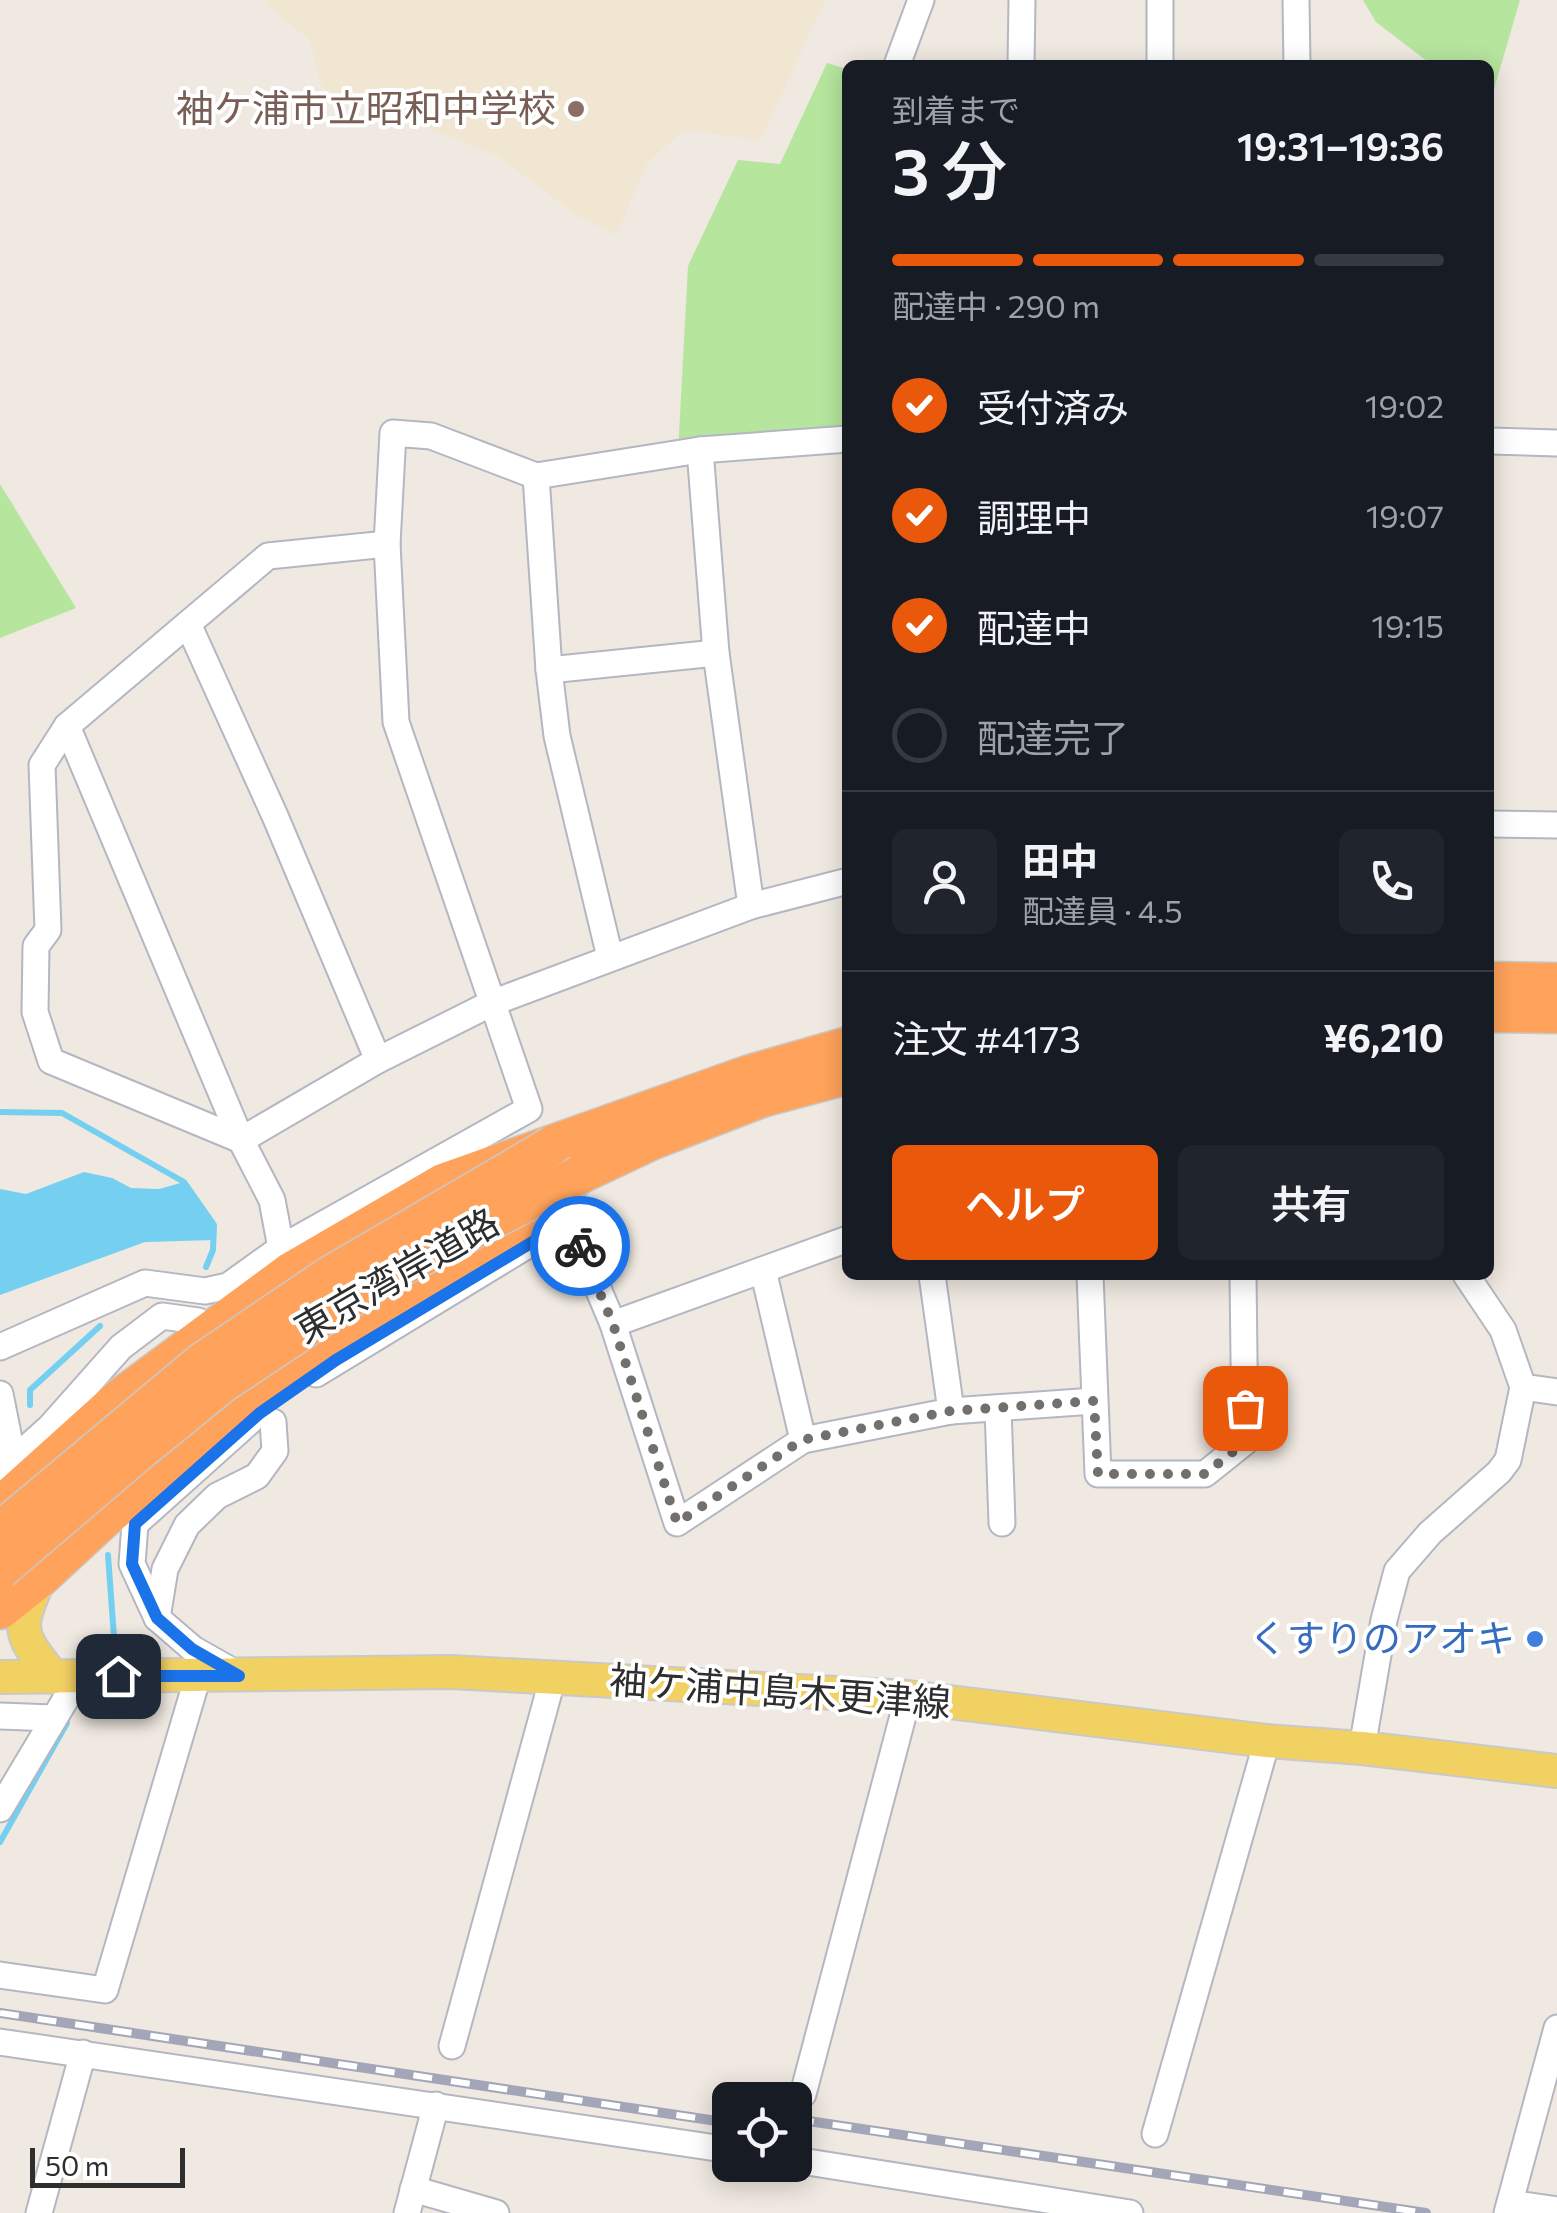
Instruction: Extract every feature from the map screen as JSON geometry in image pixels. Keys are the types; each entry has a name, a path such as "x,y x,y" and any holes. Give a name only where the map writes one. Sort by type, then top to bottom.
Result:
{"highway":[{"path":"1494,982 1557,982"},
{"path":"1494,1014 1557,1014"},
{"name":"東京湾岸道路","path":"0,1532 202,1362 329,1276 553,1145 750,1074 842,1048"},
{"name":"東京湾岸道路","path":"0,1570 223,1383 384,1276 652,1140 762,1098 842,1077"},
{"path":"0,1506 121,1397 290,1272 443,1183 553,1145"},
{"path":"0,1610 263,1388 395,1298 488,1247 578,1175"}],"main road":[{"path":"39,1579 24,1612 25,1641 66,1677"},
{"name":"袖ケ浦中島木更津線","path":"0,1677 451,1672 908,1697 1267,1741 1557,1771"}],"street":[{"path":"899,60 921,0"},
{"path":"1021,60 1022,0"},
{"path":"1160,0 1160,60"},
{"path":"1296,0 1297,60"},
{"path":"0,1346 145,1284 205,1291 228,1286 281,1248 529,1109 396,722 387,544 394,433 431,436 536,476 700,450 842,439"},
{"path":"1494,441 1557,443"},
{"path":"700,450 716,653 751,906"},
{"path":"536,476 557,736 610,958"},
{"path":"241,1140 51,1060 36,1012 36,946 48,930 42,765 67,726 268,556 387,544"},
{"path":"188,624 378,1060"},
{"path":"550,670 716,653"},
{"path":"67,726 241,1140 272,1200 281,1248"},
{"path":"1494,824 1557,826"},
{"path":"241,1140 378,1060 492,1003 751,906 842,882"},
{"path":"239,1676 192,1649 157,1618 132,1564 135,1524 260,1413 336,1360 569,1220 613,1324 677,1523 802,1440 951,1411 1094,1401"},
{"path":"613,1324 842,1241"},
{"path":"762,1270 802,1440"},
{"path":"933,1280 951,1411"},
{"path":"1090,1280 1098,1474 1205,1474 1245,1442 1243,1280"},
{"path":"1362,1748 1384,1620 1398,1571 1430,1533 1508,1460 1523,1387 1503,1330 1469,1280"},
{"path":"6,1466 50,1427 121,1347 162,1316 198,1321"},
{"path":"1523,1387 1557,1392"},
{"path":"0,1394 6,1466"},
{"path":"998,1408 1002,1523"},
{"path":"157,1618 165,1570 187,1525 217,1496 257,1476 275,1450 273,1422"},
{"path":"0,1975 104,1990 198,1676"},
{"path":"0,1809 52,1718 66,1677"},
{"path":"452,2046 553,1677"},
{"path":"805,2082 908,1697"},
{"path":"0,1716 52,1718"},
{"path":"1155,2134 1267,1741"},
{"path":"1557,2028 1508,2208 1557,2210"},
{"path":"0,2042 712,2147"},
{"path":"39,2213 82,2053"},
{"path":"436,2105 410,2201 496,2213"},
{"path":"812,2163 1130,2213"}],"shaded area":[{"name":"袖ケ浦市立昭和中学校","path":"825,0 760,140 684,130 648,162 616,235 578,216 497,155 322,88 310,40 264,3"}],"green space":[{"path":"1363,0 1520,0 1494,89 1494,60 1425,60 1376,22"},
{"path":"827,63 842,68 842,439 678,453 688,266 738,160 780,164"},
{"path":"0,484 76,608 0,638"}],"water":[{"path":"84,1172 112,1178 131,1188 159,1189 184,1182 214,1225 214,1240 145,1242 0,1295 0,1189 26,1194"}],"waterway":[{"path":"0,1112 62,1113 184,1182 214,1225 213,1250 206,1267"},
{"path":"30,1405 30,1390 100,1326"},
{"path":"103,1659 114,1637 108,1555"},
{"path":"0,1842 67,1723"}],"railway":[{"path":"0,2013 712,2120"},
{"path":"812,2122 1426,2213"}],"way so far":[{"path":"580,1246 613,1324 677,1523 802,1440 951,1411 1094,1401 1098,1474 1205,1474 1245,1442 1245,1408"}],"place":[{"name":"袖ケ浦市立昭和中学校","path":"576,109"},
{"name":"くすりのアオキ","path":"1535,1639"}],"route":[{"path":"118,1676 239,1676 192,1649 157,1618 132,1564 135,1524 260,1413 336,1360 569,1220 580,1246"}]}
